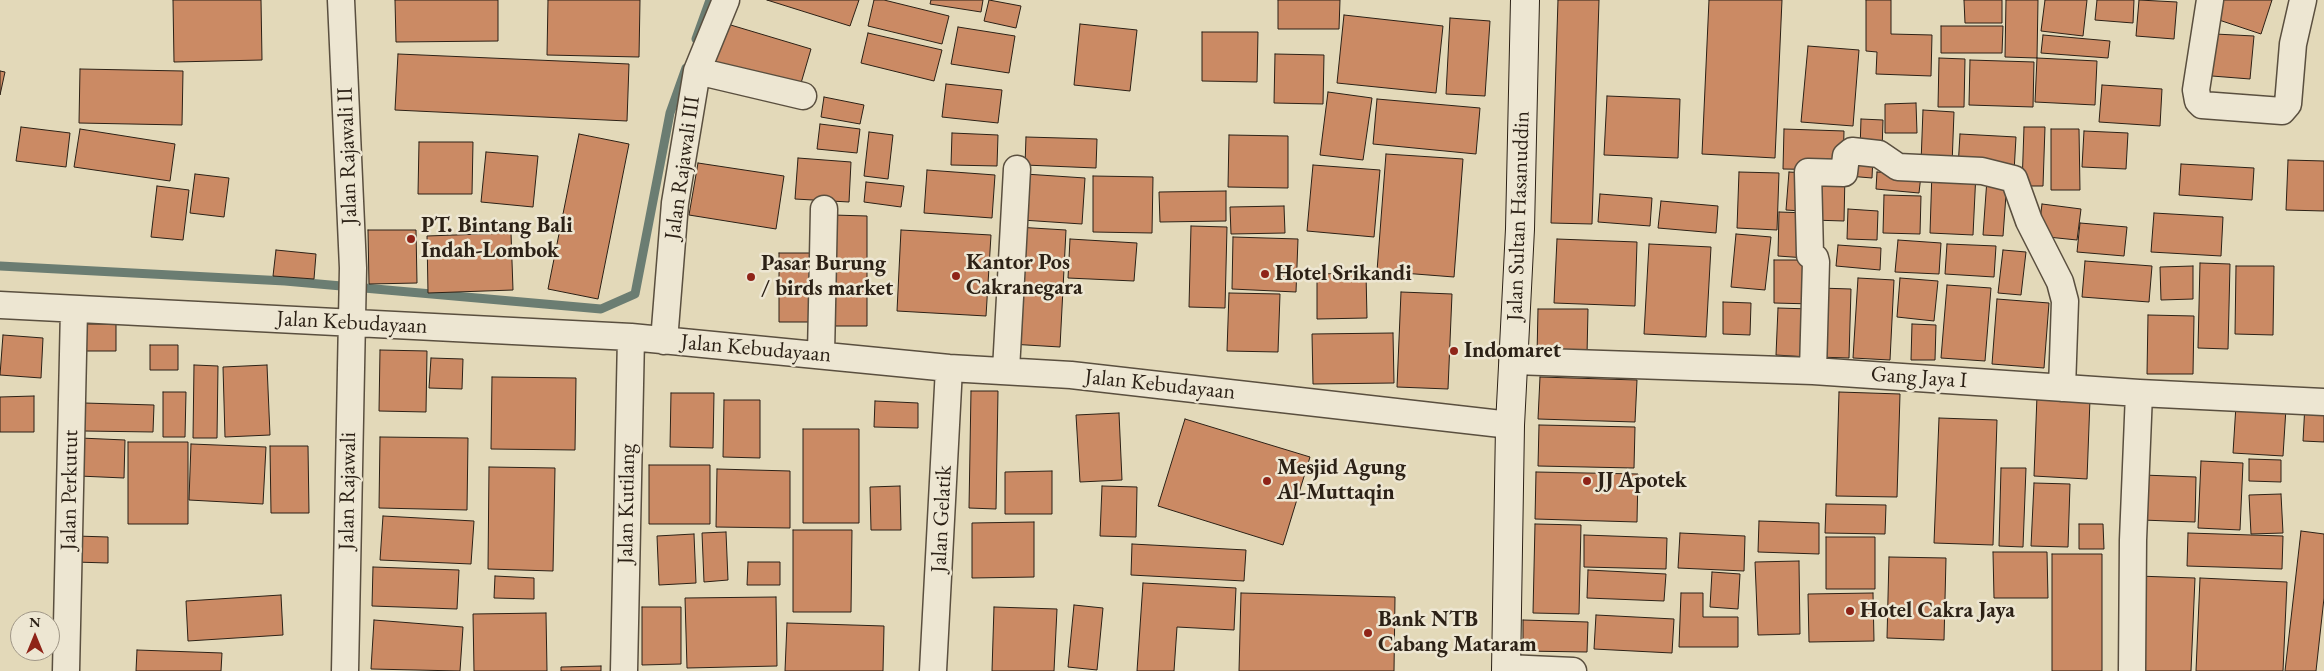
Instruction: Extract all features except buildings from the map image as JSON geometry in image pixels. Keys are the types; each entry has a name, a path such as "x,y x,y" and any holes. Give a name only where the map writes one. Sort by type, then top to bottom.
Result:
{"main road":[{"name":"Jalan Sultan Hasanuddin","path":"1506,669 1510,425 1520,229 1526,0"}],"street":[{"name":"Jalan Rajawali II","path":"342,0 353,268 352,317"},
{"name":"Jalan Rajawali III","path":"664,341 675,203 697,70 726,0"},
{"path":"2210,0 2196,90 2198,101 2202,105 2282,111 2288,104 2293,44 2303,0"},
{"path":"697,70 803,96"},
{"path":"1813,371 1816,262 1815,258 1810,255 1808,172 1844,173 1846,156 1852,151 1879,154 1898,167 1982,171 2014,178 2029,221 2060,282 2065,301 2062,388"},
{"path":"1006,370 1017,169"},
{"path":"821,354 824,209"},
{"name":"Jalan Kebudayaan","path":"0,305 352,317 631,337 821,354 949,368 1006,370 1510,425"},
{"name":"Jalan Perkutut","path":"66,671 74,309"},
{"name":"Jalan Rajawali","path":"345,671 352,317"},
{"name":"Jalan Kutilang","path":"624,671 631,337"},
{"name":"Gang Jaya I","path":"1513,361 1813,371 2139,393 2324,402"},
{"name":"Jalan Gelatik","path":"933,671 949,368"},
{"path":"2132,671 2133,540 2139,393"},
{"path":"1506,669 1573,671"}],"waterway":[{"path":"696,39 710,0"},
{"path":"0,266 285,281 601,309 635,294 670,113 686,68"}],"place":[{"name":"PT. Bintang Bali Indah-Lombok","path":"411,239"},
{"name":"Hotel Srikandi","path":"1265,274"},
{"name":"Kantor Pos Cakranegara","path":"956,276"},
{"name":"Pasar Burung / birds market","path":"751,277"},
{"name":"Indomaret","path":"1454,351"},
{"name":"Mesjid Agung Al-Muttaqin","path":"1267,481"},
{"name":"JJ Apotek","path":"1587,481"},
{"name":"Hotel Cakra Jaya","path":"1850,611"},
{"name":"Bank NTB Cabang Mataram","path":"1368,633"}]}
